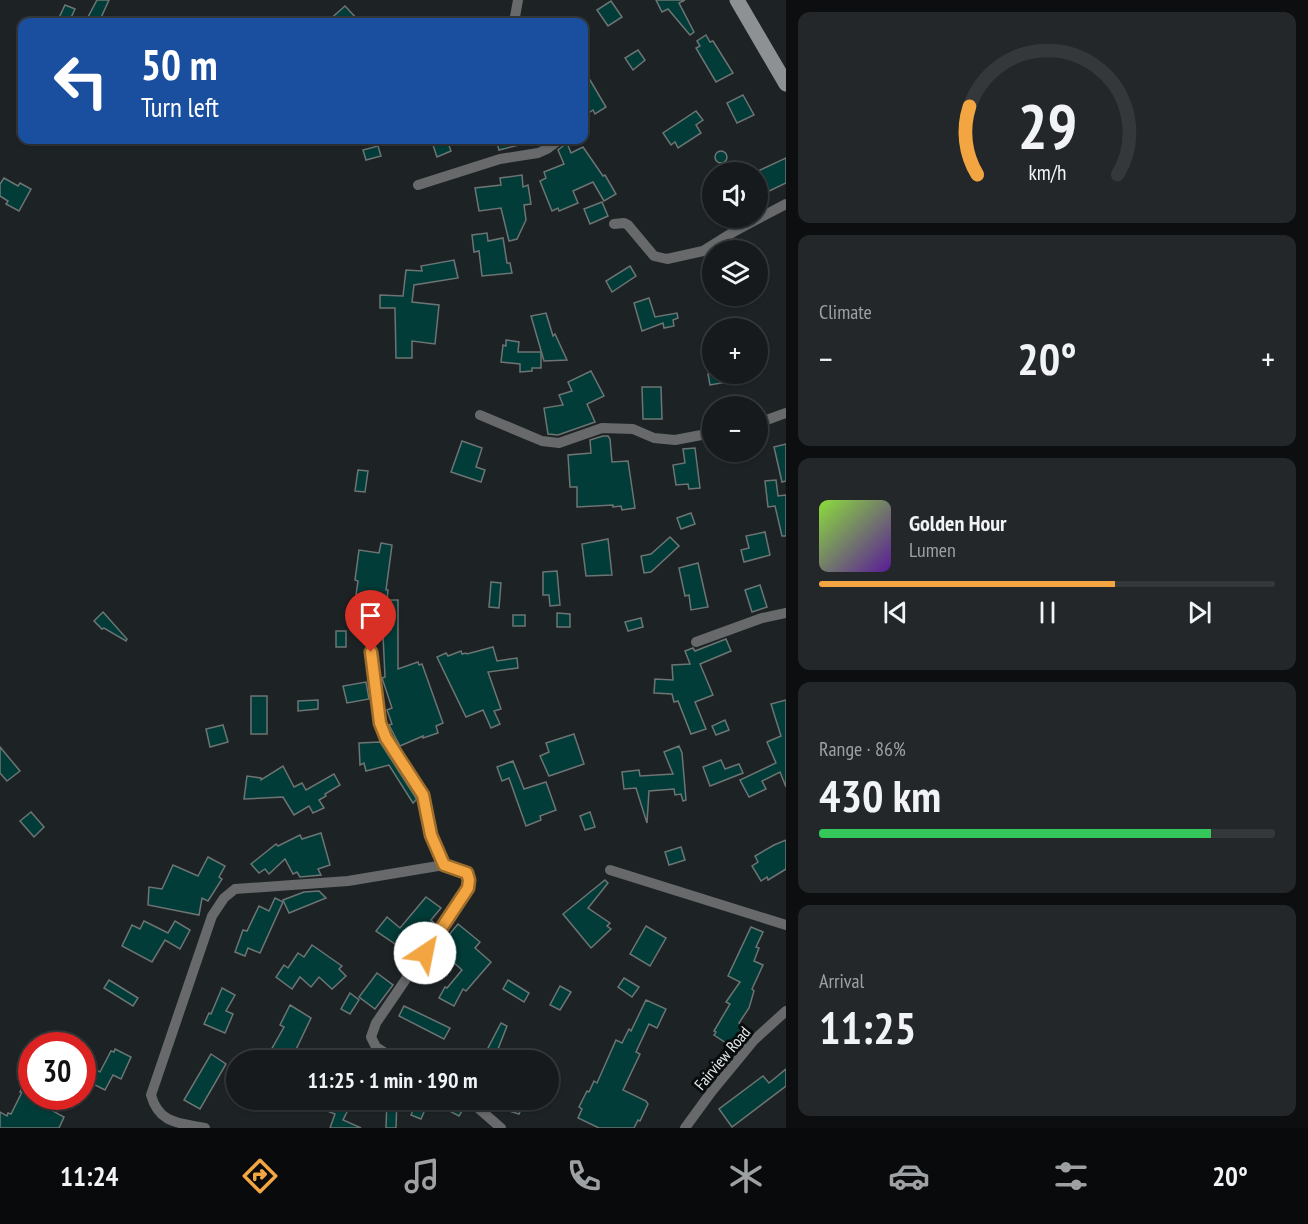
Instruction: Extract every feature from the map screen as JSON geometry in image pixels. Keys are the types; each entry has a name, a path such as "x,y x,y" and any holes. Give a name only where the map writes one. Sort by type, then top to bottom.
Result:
{"main road":[{"path":"737,0 786,84"}],"street":[{"path":"515,18 518,0"},
{"path":"418,185 500,159 538,153 554,144"},
{"path":"614,224 628,225 654,256 667,259 703,251 786,204"},
{"path":"768,419 786,413"},
{"path":"480,415 542,441 559,443 602,428 633,429 654,438 675,440 702,435"},
{"path":"696,642 762,618 786,613"},
{"path":"371,652 380,723 386,738 423,795 431,835 444,865"},
{"path":"205,1128 172,1122 159,1113 151,1095 212,916 224,898 235,889 348,881 444,865 467,873 468,888 376,1023 371,1037 376,1047 381,1050"},
{"path":"610,870 786,925"},
{"name":"Fairview Road","path":"685,1128 754,1040 786,1011"},
{"path":"480,1110 501,1128"}],"building":[{"path":"97,0 109,0 101,18 88,17"},
{"path":"656,0 685,0 679,3 694,32 690,35 668,9 662,12"},
{"path":"611,1 622,17 608,26 597,10"},
{"path":"65,5 75,9 71,18 59,18"},
{"path":"345,6 356,18 332,18"},
{"path":"706,35 710,42 713,41 733,73 716,82 696,48 700,46 697,41"},
{"path":"638,50 645,60 633,70 625,58"},
{"path":"590,80 606,107 595,114 593,110 588,113 588,81"},
{"path":"743,95 754,115 737,123 727,103"},
{"path":"696,111 703,120 696,125 701,133 678,148 675,142 671,145 663,133"},
{"path":"433,144 448,144 451,151 437,157"},
{"path":"497,144 523,144 499,150"},
{"path":"566,144 571,153 583,147 603,176 605,175 616,194 604,201 593,182 573,191 578,203 559,211 558,208 552,211 540,181 546,178 544,172 564,164 558,150"},
{"path":"378,146 381,156 366,160 363,150"},
{"path":"719,151 727,155 724,162 718,162 715,159"},
{"path":"786,158 786,183 768,192 768,166"},
{"path":"522,175 523,187 528,185 531,204 524,205 526,220 517,239 509,241 501,208 479,211 475,188 501,185 500,178"},
{"path":"4,178 18,186 20,183 31,189 19,211 6,204 8,201 0,196 0,184"},
{"path":"602,202 608,216 590,224 584,209"},
{"path":"487,233 488,241 503,238 507,263 510,263 512,273 482,276 479,251 474,252 472,235"},
{"path":"454,260 458,278 414,285 412,302 439,305 435,344 412,341 412,358 396,358 395,308 380,308 380,295 403,296 406,270 422,271 421,266"},
{"path":"630,266 636,276 612,292 606,281"},
{"path":"649,298 655,317 677,313 678,318 673,320 674,326 664,328 663,323 642,331 634,303"},
{"path":"546,313 553,336 555,334 567,360 544,361 531,316"},
{"path":"506,340 519,342 518,352 541,352 541,368 520,372 520,364 501,362 503,345 506,346"},
{"path":"591,371 604,396 587,404 595,422 558,435 548,434 544,408 563,405 559,395 572,391 568,382"},
{"path":"642,387 661,387 662,419 643,419"},
{"path":"608,436 610,439 612,462 628,461 635,508 622,510 621,506 613,507 613,505 577,507 577,487 570,487 568,455 591,453 590,440"},
{"path":"462,441 482,448 476,467 485,470 481,482 451,472"},
{"path":"786,444 786,481 782,482 774,447"},
{"path":"695,448 700,488 689,489 688,484 676,485 673,465 685,463 683,449"},
{"path":"358,470 368,471 365,492 355,491"},
{"path":"776,480 778,496 786,495 786,536 782,536 775,506 768,507 765,481"},
{"path":"691,513 695,524 681,529 677,518"},
{"path":"765,532 770,555 744,562 741,550 749,548 746,536"},
{"path":"670,537 679,546 651,572 644,573 641,556 651,554"},
{"path":"608,539 612,575 586,576 582,544"},
{"path":"381,543 392,545 386,590 388,590 387,600 398,600 398,669 418,662 419,665 422,664 443,723 436,726 438,733 423,738 423,736 400,746 389,725 392,724 387,710 392,708 382,678 385,677 383,635 370,636 369,597 356,595 358,581 355,580 359,550 379,553"},
{"path":"698,563 708,607 691,610 689,595 685,596 679,568"},
{"path":"557,571 560,605 550,606 549,595 543,595 543,572"},
{"path":"491,582 501,583 499,608 489,607"},
{"path":"760,585 767,607 752,612 745,590"},
{"path":"103,612 127,639 126,641 102,629 94,621"},
{"path":"557,613 570,614 570,627 557,627"},
{"path":"513,615 525,615 525,626 513,626"},
{"path":"641,618 643,627 628,631 625,622"},
{"path":"336,631 346,631 346,647 336,647"},
{"path":"726,639 731,651 700,664 713,695 695,702 706,729 691,734 678,701 674,702 672,694 654,693 655,679 673,680 672,665 690,664 685,651 693,648 695,651"},
{"path":"493,647 497,661 517,658 518,668 488,672 501,709 494,711 500,724 491,728 483,710 466,717 437,657 446,653 448,656 461,651 462,654 467,654"},
{"path":"366,682 369,699 347,703 343,686"},
{"path":"251,696 267,696 267,734 251,734"},
{"path":"318,700 318,709 298,711 298,701"},
{"path":"786,700 786,787 780,772 762,781 766,789 749,797 740,780 776,763 767,742 781,736 771,704"},
{"path":"725,720 729,730 716,735 712,726"},
{"path":"223,725 228,742 210,747 206,729"},
{"path":"574,734 584,764 549,776 540,756 549,752 546,743"},
{"path":"380,742 416,798 413,803 389,765 366,771 364,763 360,765 359,743"},
{"path":"679,746 682,753 686,800 683,801 681,794 675,795 674,789 649,791 647,823 636,788 624,789 622,772 639,770 640,776 673,774 664,752"},
{"path":"0,747 20,771 7,781 0,773"},
{"path":"721,760 725,769 739,764 743,773 710,786 703,767"},
{"path":"513,761 524,789 546,782 556,810 540,816 541,820 526,826 509,778 502,781 497,767"},
{"path":"283,766 294,787 302,783 306,790 334,774 340,785 319,800 324,808 313,813 309,806 294,815 283,797 244,799 247,776 261,778 261,780"},
{"path":"31,812 44,827 34,837 20,821"},
{"path":"590,812 595,827 585,830 580,816"},
{"path":"321,833 330,865 318,869 321,875 300,877 297,872 293,874 285,859 269,874 265,869 259,873 251,864 276,844 278,846 300,835 302,839"},
{"path":"786,840 786,869 768,880 767,877 761,881 752,866 758,862 755,856"},
{"path":"681,847 685,860 669,865 665,852"},
{"path":"208,857 225,866 219,877 222,879 208,901 202,898 199,915 148,905 149,887 162,889 173,865 198,876"},
{"path":"605,880 608,883 588,908 610,923 607,926 611,929 591,948 563,914"},
{"path":"319,891 326,898 289,913 283,900 304,892"},
{"path":"426,897 441,908 431,920 434,923 425,933 423,932 407,952 376,931 387,917 400,928"},
{"path":"275,898 283,902 260,953 248,948 245,956 235,952 243,930 247,931 259,906 269,911"},
{"path":"144,921 168,933 175,921 190,930 180,949 165,940 152,962 122,946 132,925 140,929"},
{"path":"458,924 480,942 475,948 491,962 466,991 463,989 454,1006 439,998 445,987 447,988 462,970 438,948"},
{"path":"646,926 666,938 650,966 630,954"},
{"path":"751,927 763,932 756,947 759,948 754,961 763,965 752,989 754,991 749,1008 739,1023 743,1027 729,1045 714,1035 716,1032 714,1031 730,1004 726,1002 740,982 728,976"},
{"path":"312,945 342,966 339,969 346,976 332,989 319,977 311,987 300,977 292,989 276,977 284,965 288,968 298,953 304,957"},
{"path":"377,973 393,985 375,1009 359,997"},
{"path":"624,978 639,987 632,997 618,987"},
{"path":"109,980 138,998 133,1006 104,988"},
{"path":"508,980 529,993 524,1002 503,989"},
{"path":"560,986 571,992 560,1010 550,1005"},
{"path":"222,988 235,995 226,1011 233,1014 225,1033 204,1024"},
{"path":"350,993 359,1000 350,1014 341,1009"},
{"path":"646,1000 666,1009 657,1028 649,1024 636,1052 640,1054 623,1090 648,1104 634,1128 599,1128 578,1118 582,1109 579,1107 594,1081 597,1083 616,1040 622,1043 629,1029 631,1031"},
{"path":"290,1005 311,1018 296,1050 271,1050 284,1027 280,1025"},
{"path":"404,1006 450,1028 444,1039 399,1016"},
{"path":"501,1023 507,1026 498,1050 487,1050"},
{"path":"115,1049 131,1057 121,1079 113,1075 105,1090 96,1086 96,1072 97,1070 100,1072 111,1051 114,1052"},
{"path":"211,1054 226,1064 200,1109 184,1100"},
{"path":"786,1069 786,1086 732,1127 719,1109 763,1076 769,1083"},
{"path":"18,1100 18,1110 51,1110 64,1117 59,1128 0,1128 0,1112 7,1116 8,1113 11,1114"},
{"path":"325,1110 348,1110 343,1120 361,1128 330,1128 335,1114"},
{"path":"387,1110 397,1110 396,1128 386,1128"},
{"path":"413,1110 425,1110 421,1119 411,1115"},
{"path":"448,1110 463,1110 459,1116"},
{"path":"505,1110 521,1110 519,1114"}],"route":[{"path":"371,652 380,723 386,738 423,795 431,835 444,865 467,873 469,880 468,888 425,953"}]}
